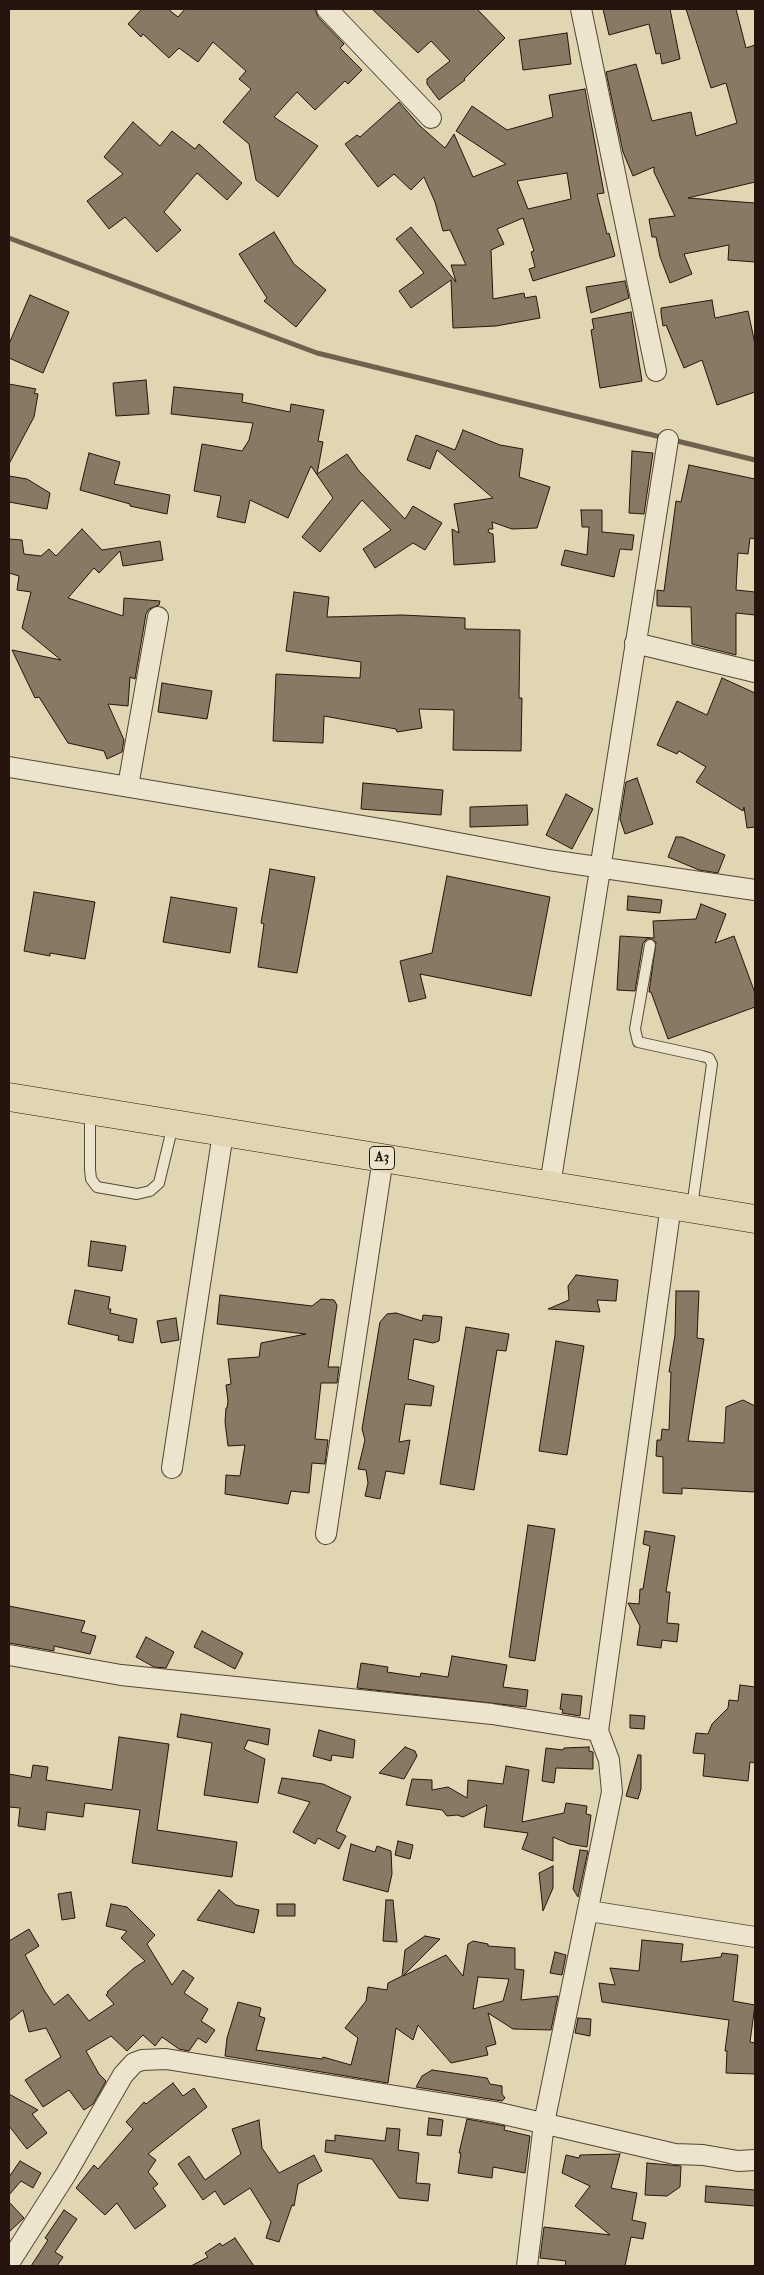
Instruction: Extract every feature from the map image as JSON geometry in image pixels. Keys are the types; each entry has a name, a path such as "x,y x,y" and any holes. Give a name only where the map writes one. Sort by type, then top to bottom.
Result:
{"highway":[{"name":"A3","path":"9,1097 755,1219"}],"street":[{"path":"327,9 431,118"},
{"path":"581,9 656,371"},
{"path":"550,1185 668,440"},
{"path":"128,786 158,617"},
{"path":"635,643 755,672"},
{"path":"9,767 599,867 755,890"},
{"path":"172,1468 223,1133"},
{"path":"326,1534 384,1158"},
{"path":"527,2266 544,2123 612,1792 609,1760 598,1732 681,1207"},
{"path":"9,1655 122,1675 492,1714 598,1732"},
{"path":"589,1911 755,1937"},
{"path":"9,2263 66,2174 123,2075 134,2064 142,2060 166,2059 478,2109 675,2154 755,2160"}],"lane":[{"path":"650,945 635,1029 638,1042 709,1058 712,1064 681,1207"},
{"path":"90,1111 91,1179 96,1187 137,1194 150,1191 159,1183 172,1125"}],"building":[{"path":"142,9 168,9 178,17 185,9 315,9 318,17 344,44 340,48 362,70 348,84 345,81 315,110 297,92 274,117 318,146 278,197 256,180 249,144 223,122 251,89 239,79 246,71 213,42 198,62 179,48 169,58 143,34 141,37 128,24"},
{"path":"372,9 477,9 505,38 465,80 439,100 427,84 427,79 450,61 431,41 418,53"},
{"path":"603,9 670,9 680,59 662,64 660,53 656,54 649,24 609,35"},
{"path":"686,9 736,9 746,48 755,45 755,182 688,198 755,203 755,262 728,260 729,245 684,254 692,274 670,283 660,257 656,237 652,237 649,219 675,216 654,172 654,167 633,176 623,152 606,72 636,64 652,121 691,112 696,136 737,123 726,83 711,88"},
{"path":"567,33 571,64 523,70 519,40"},
{"path":"585,89 604,193 597,194 607,234 609,233 615,256 533,281 529,269 535,267 531,252 534,251 523,218 497,229 504,244 491,250 493,299 524,293 525,298 536,296 540,318 496,326 453,328 451,280 411,308 399,291 424,273 396,239 411,227 456,282 451,265 466,265 450,230 443,231 435,202 424,177 411,190 394,174 378,187 345,144 357,135 360,137 399,102 420,126 445,148 454,134 473,177 506,164 456,131 472,106 507,130 553,117 549,95","holes":["567,173 571,199 528,209 517,181"]},
{"path":"133,122 160,146 172,131 195,149 199,144 242,183 227,200 197,173 164,212 181,230 157,252 125,217 109,229 87,201 123,174 104,157"},
{"path":"274,232 294,264 326,290 296,327 264,301 267,298 239,254"},
{"path":"625,281 629,298 591,313 586,287"},
{"path":"30,295 69,312 43,373 9,358 9,344"},
{"path":"712,300 715,318 748,311 755,344 755,392 717,405 702,360 684,368 666,325 663,326 661,313 661,308"},
{"path":"631,312 642,381 600,388 591,330 594,329 592,319"},
{"path":"146,380 149,414 116,416 113,383"},
{"path":"9,384 36,389 34,393 38,394 34,417 9,464"},
{"path":"174,387 243,394 242,402 290,412 291,404 324,410 318,441 323,442 317,474 347,454 359,471 405,519 413,506 442,523 425,550 413,543 375,568 363,549 391,530 362,500 320,552 302,537 333,498 311,466 288,518 250,500 245,523 217,517 221,496 194,491 202,444 242,451 249,440 253,423 171,414"},
{"path":"463,430 500,445 523,449 519,477 550,487 537,528 512,529 492,522 493,529 489,529 488,532 493,534 495,562 454,565 452,529 459,533 454,504 493,498 437,450 430,469 407,460 416,435 455,450"},
{"path":"632,451 653,453 644,514 629,513"},
{"path":"89,453 120,462 114,484 170,495 167,514 130,506 130,504 80,490"},
{"path":"689,465 755,479 755,539 750,538 748,554 738,553 736,590 755,592 755,615 736,613 736,655 692,644 691,607 657,606 657,590 664,591 676,501 681,502"},
{"path":"9,476 27,479 50,493 47,509 9,502"},
{"path":"581,510 602,510 602,532 634,535 632,550 620,549 614,577 561,565 565,550 587,555 589,527 582,527"},
{"path":"82,529 102,550 160,541 163,560 123,566 120,551 99,573 94,568 68,598 123,616 124,598 160,601 159,605 149,609 146,614 135,679 130,677 128,706 108,704 124,740 122,752 107,759 104,751 68,743 39,697 35,698 12,650 61,660 22,628 31,592 17,590 19,576 9,573 9,539 22,540 24,554 41,556 49,549 56,556"},
{"path":"294,592 329,597 327,617 402,615 465,618 465,629 520,630 519,698 522,698 521,751 453,750 454,710 419,709 422,728 397,732 396,729 324,716 323,743 273,741 276,674 360,678 361,662 286,651"},
{"path":"722,678 755,693 755,827 747,828 744,807 743,811 696,782 706,767 679,751 677,754 657,745 677,701 707,715"},
{"path":"162,683 212,691 207,719 158,712"},
{"path":"637,778 653,824 625,834 620,819 626,782"},
{"path":"363,783 443,790 441,815 361,809"},
{"path":"566,794 593,809 572,849 546,835"},
{"path":"527,805 528,825 470,827 470,807"},
{"path":"676,837 682,837 725,855 718,873 699,870 668,857"},
{"path":"270,869 315,877 297,973 258,967 264,924 261,923"},
{"path":"447,876 550,897 531,996 420,974 426,998 409,1002 400,961 432,953"},
{"path":"34,892 95,902 85,959 50,953 50,956 24,951"},
{"path":"628,896 662,900 660,913 627,910"},
{"path":"171,897 237,908 230,953 163,942"},
{"path":"701,904 726,914 715,943 734,936 755,993 755,1007 668,1039 651,992 649,992 656,942 648,938 643,943 635,991 617,990 620,936 654,938 653,921 696,919"},
{"path":"91,1241 126,1246 122,1271 88,1266"},
{"path":"576,1275 618,1280 616,1301 597,1300 600,1312 548,1309 569,1300 568,1286"},
{"path":"75,1290 110,1297 108,1309 111,1309 110,1313 137,1319 133,1343 118,1340 119,1336 68,1324"},
{"path":"676,1291 699,1291 697,1338 704,1339 688,1441 724,1443 726,1407 743,1400 755,1406 755,1492 682,1488 682,1494 663,1493 663,1457 656,1456 657,1440 661,1440 662,1429 669,1430 671,1372 669,1372 675,1335"},
{"path":"220,1295 312,1306 321,1299 334,1300 337,1305 328,1367 339,1367 337,1383 321,1383 315,1439 328,1440 325,1464 312,1463 309,1493 291,1491 288,1504 225,1494 226,1475 240,1476 245,1445 228,1446 225,1422 228,1401 226,1385 231,1384 228,1359 259,1357 261,1343 306,1334 217,1324"},
{"path":"396,1313 422,1321 423,1315 442,1317 439,1341 433,1343 414,1339 408,1379 434,1386 431,1406 405,1404 399,1442 410,1440 404,1474 386,1471 380,1499 365,1496 368,1483 366,1470 358,1469 365,1440 362,1429 380,1322 387,1314"},
{"path":"176,1318 179,1340 161,1343 157,1321"},
{"path":"466,1327 509,1334 506,1351 497,1350 474,1490 440,1484"},
{"path":"556,1341 584,1346 567,1455 539,1451"},
{"path":"528,1525 555,1529 535,1661 509,1657"},
{"path":"645,1531 675,1536 666,1592 670,1592 667,1623 679,1624 677,1642 662,1640 661,1648 637,1645 640,1626 628,1603 639,1604 640,1589 643,1589 650,1546 643,1544"},
{"path":"9,1606 85,1621 81,1632 96,1636 90,1654 54,1646 54,1651 9,1643"},
{"path":"202,1631 243,1653 235,1669 194,1647"},
{"path":"146,1637 174,1652 166,1668 154,1667 136,1657"},
{"path":"452,1656 507,1665 503,1687 528,1690 526,1707 357,1688 361,1663 388,1667 387,1672 420,1677 421,1673 448,1677"},
{"path":"740,1685 755,1687 755,1763 750,1762 748,1781 703,1776 705,1754 693,1753 696,1733 708,1734 712,1724 728,1708 729,1700 738,1701"},
{"path":"562,1694 582,1696 580,1716 562,1713 563,1710 560,1709"},
{"path":"181,1714 270,1729 268,1745 248,1740 244,1749 265,1759 258,1803 204,1795 212,1743 177,1737"},
{"path":"630,1715 645,1716 644,1729 630,1728"},
{"path":"319,1730 355,1740 353,1758 332,1755 331,1761 313,1756"},
{"path":"119,1737 169,1744 157,1830 237,1842 232,1877 132,1863 140,1810 85,1803 83,1817 47,1812 45,1830 18,1826 20,1808 9,1807 9,1774 31,1778 33,1765 48,1767 46,1780 112,1790"},
{"path":"405,1747 415,1751 417,1756 404,1779 379,1773"},
{"path":"589,1747 589,1751 593,1752 593,1769 556,1768 554,1783 542,1781 546,1748 563,1750 564,1748"},
{"path":"638,1755 641,1755 641,1789 638,1799 626,1796"},
{"path":"506,1766 529,1770 522,1822 564,1813 566,1803 587,1806 586,1814 591,1815 587,1847 569,1844 553,1837 553,1861 522,1849 528,1833 484,1827 487,1805 463,1817 457,1815 447,1816 442,1810 406,1805 412,1779 432,1780 432,1790 448,1787 467,1798 468,1780 503,1784"},
{"path":"282,1778 323,1784 351,1797 336,1831 346,1836 339,1849 318,1838 315,1844 293,1832 310,1802 278,1793"},
{"path":"398,1841 413,1845 410,1859 395,1855"},
{"path":"351,1844 375,1852 377,1846 391,1851 392,1874 388,1892 343,1880"},
{"path":"580,1850 588,1851 578,1897 573,1889"},
{"path":"553,1866 553,1888 543,1911 539,1873"},
{"path":"219,1890 236,1905 259,1910 254,1933 197,1920"},
{"path":"71,1892 75,1918 62,1920 58,1894"},
{"path":"386,1900 393,1900 397,1942 383,1941"},
{"path":"111,1904 127,1907 155,1935 147,1944 172,1985 183,1970 194,1978 184,1993 208,2009 201,2021 215,2030 206,2043 198,2038 189,2051 179,2049 162,2037 155,2046 143,2035 127,2051 111,2036 86,2051 99,2074 106,2081 93,2104 84,2110 69,2090 43,2107 25,2080 61,2057 46,2028 29,2032 23,2010 9,2021 9,1941 29,1929 39,1946 25,1955 44,1990 54,2005 68,1994 89,2021 114,2004 106,1995 107,1992 134,1968 145,1961 121,1938 127,1931 106,1926"},
{"path":"277,1904 295,1904 295,1916 277,1916"},
{"path":"425,1936 440,1939 403,1976 446,1955 463,1976 468,1944 473,1941 488,1944 488,1946 515,1948 515,1969 524,1970 521,2000 558,1996 551,2030 513,2029 488,2013 496,2044 486,2047 488,2055 451,2063 418,2025 413,2040 396,2028 388,2083 225,2056 227,2038 238,2002 261,2008 259,2016 265,2018 256,2050 322,2059 323,2057 351,2065 358,2038 345,2028 366,2001 368,1987 387,1990 388,1983 402,1976 405,1950","holes":["478,1977 509,1979 503,2001 473,2009"]},
{"path":"642,1940 683,1944 681,1962 721,1957 722,1953 738,1955 733,2001 755,2005 750,2042 755,2043 755,2074 726,2073 727,2051 725,2051 729,2020 602,2002 599,1983 615,1985 610,1968 639,1971"},
{"path":"555,1952 566,1955 562,1975 550,1973"},
{"path":"578,2018 591,2019 590,2036 575,2033"},
{"path":"432,2070 487,2078 490,2084 502,2086 502,2094 505,2098 502,2101 416,2087 422,2076"},
{"path":"173,2083 183,2096 194,2088 207,2107 148,2154 156,2160 148,2172 158,2184 153,2188 166,2206 135,2229 117,2203 105,2215 76,2188 94,2165 98,2169 133,2129 126,2122 144,2102 146,2104"},
{"path":"9,2094 38,2110 32,2114 47,2133 27,2149 9,2126"},
{"path":"429,2118 443,2120 441,2136 427,2135"},
{"path":"467,2119 505,2126 504,2130 530,2136 525,2173 493,2167 492,2178 458,2173 461,2153 459,2153"},
{"path":"259,2120 262,2148 279,2173 314,2155 322,2171 298,2184 294,2206 292,2205 279,2242 266,2238 271,2222 250,2188 224,2205 215,2191 203,2200 178,2164 189,2156 205,2180 241,2154 232,2129"},
{"path":"387,2128 400,2129 398,2150 419,2153 416,2183 430,2184 428,2201 399,2198 372,2159 325,2152 326,2140 335,2141 335,2135 385,2141"},
{"path":"620,2154 611,2188 637,2193 632,2220 646,2223 643,2239 631,2237 625,2266 565,2266 566,2261 540,2258 544,2227 610,2235 575,2206 590,2186 562,2173 566,2155 579,2158 580,2155"},
{"path":"20,2161 41,2173 33,2188 21,2181 9,2195 9,2177"},
{"path":"647,2163 681,2166 680,2187 667,2196 645,2195"},
{"path":"706,2186 755,2190 755,2206 705,2202"},
{"path":"9,2202 24,2218 9,2232"},
{"path":"64,2210 77,2219 55,2252 63,2257 57,2266 31,2266 48,2240 45,2238"},
{"path":"235,2238 254,2266 191,2266 208,2257 205,2253 220,2243 222,2246"}],"waterway":[{"path":"9,238 317,353 665,438"},
{"path":"673,440 755,460"}]}
